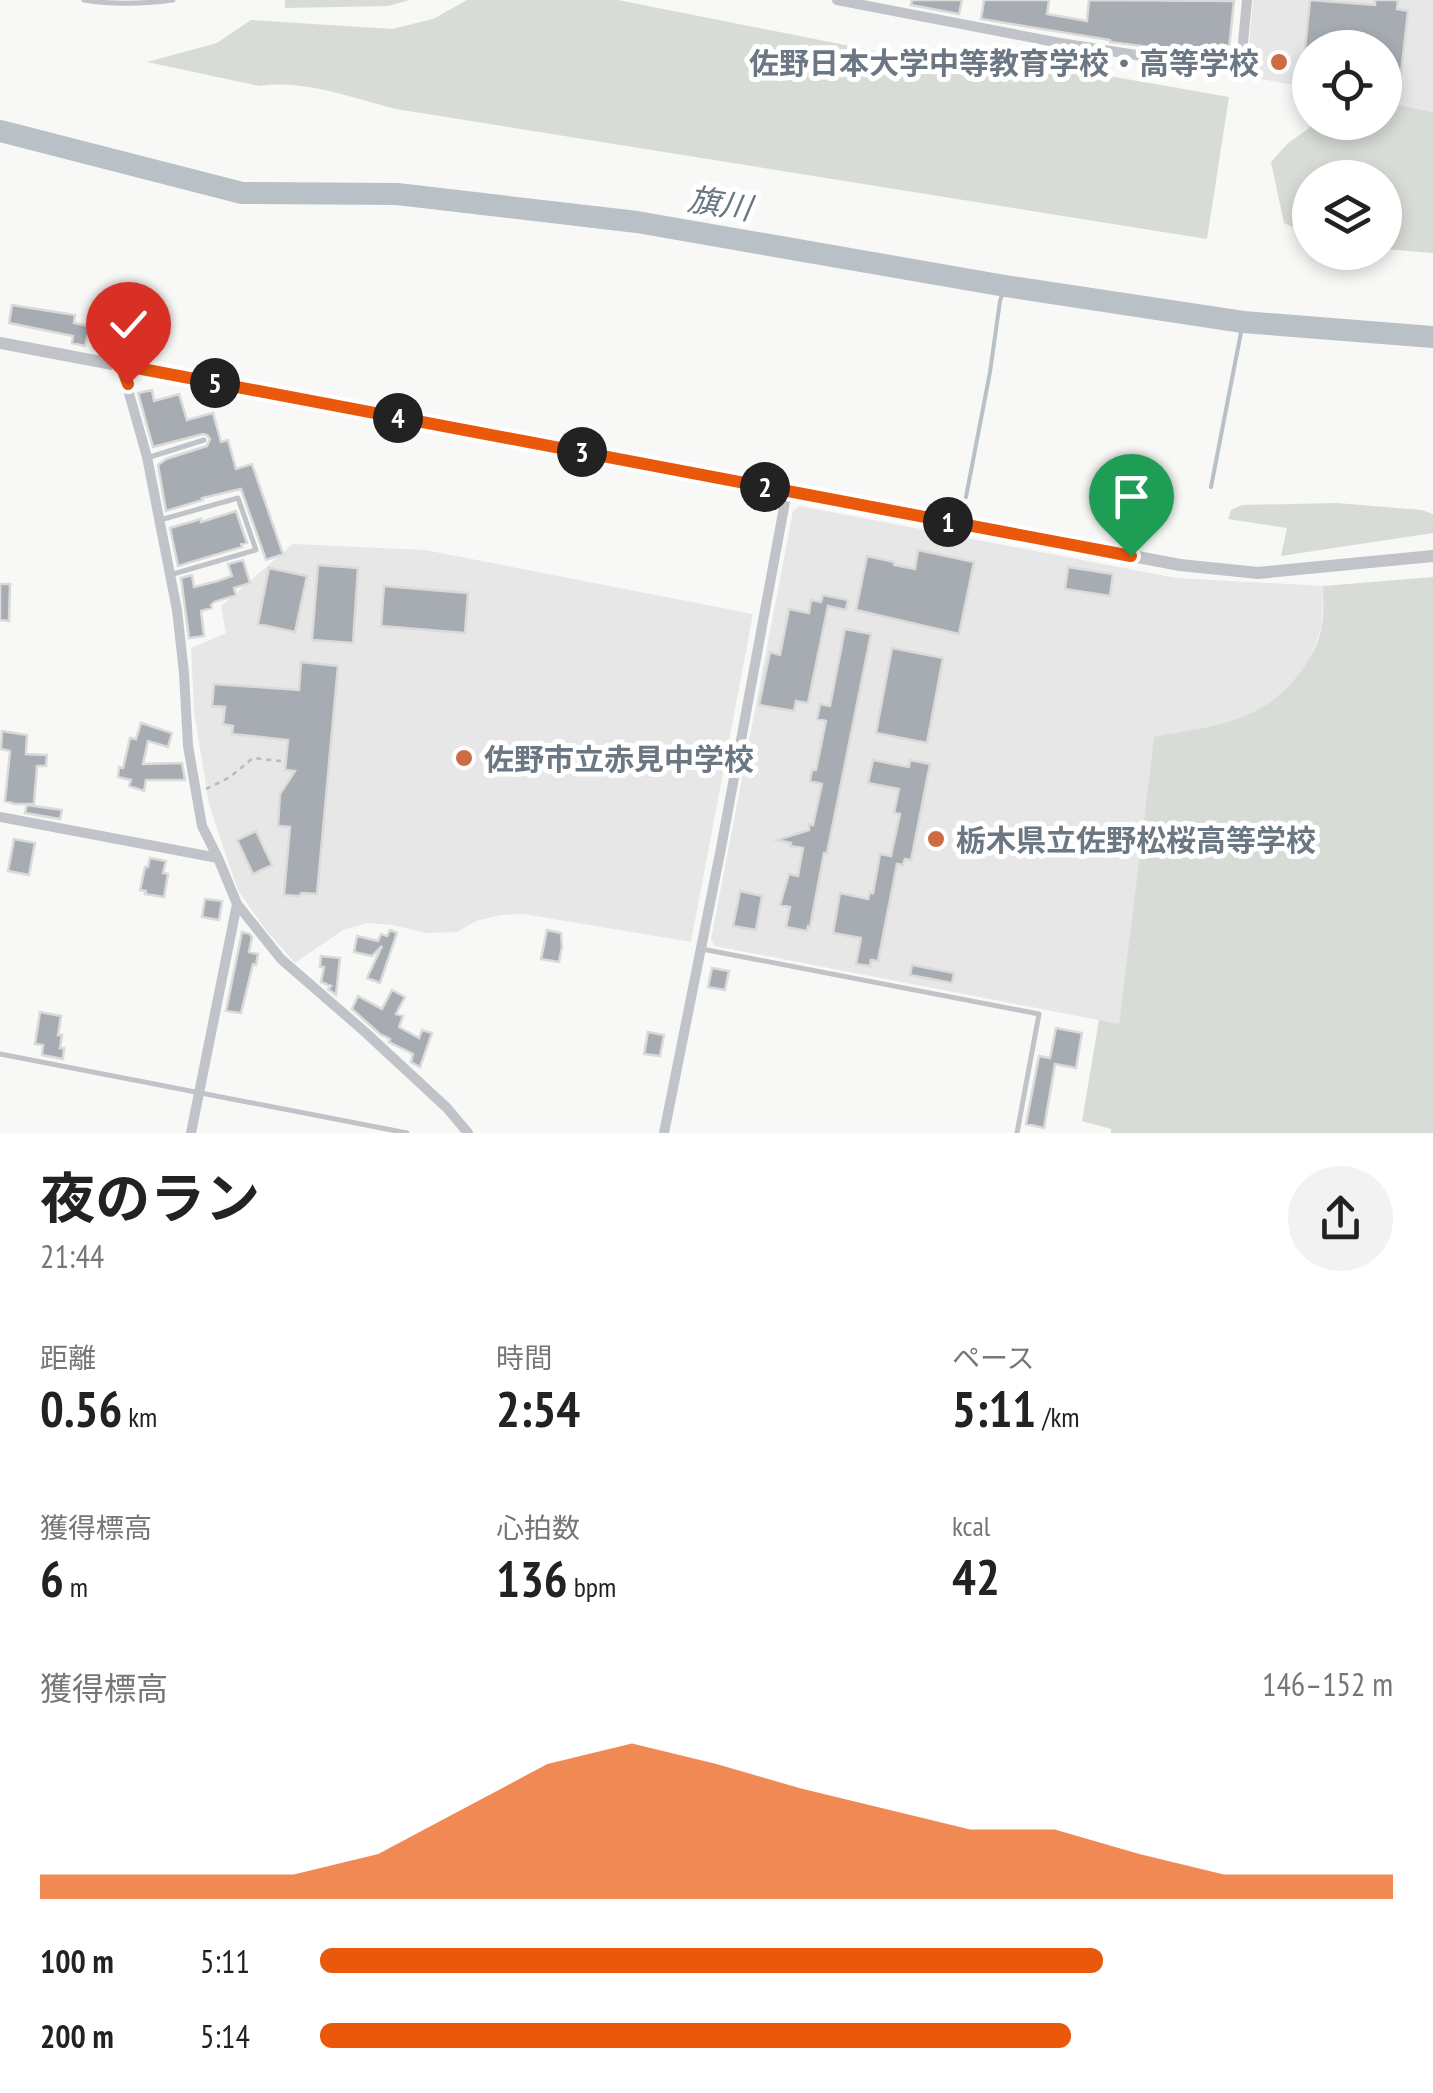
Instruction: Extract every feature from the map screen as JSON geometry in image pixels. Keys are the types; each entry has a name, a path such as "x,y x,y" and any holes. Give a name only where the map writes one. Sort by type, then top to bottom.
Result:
{"street":[{"path":"837,0 1060,43 1206,66 1237,67 1241,64 1247,0"},
{"path":"0,343 1038,540 1221,570 1300,571 1433,556"},
{"path":"121,365 147,458 170,575 182,657 188,746 202,826 237,904 281,960 378,1044 447,1108 468,1133"},
{"path":"664,1133 787,491"},
{"path":"0,817 218,858"},
{"path":"191,1133 237,904"}],"lane":[{"path":"84,0 144,4 173,0"},
{"path":"147,458 204,440"},
{"path":"160,520 238,498 256,550 170,575"},
{"path":"702,949 1039,1014 1017,1133"},
{"path":"0,1054 407,1133"}],"path":[{"path":"196,794 230,778 253,758 281,761"}],"shaded area":[{"path":"285,0 410,0 388,6 285,8"},
{"path":"467,0 618,0 880,52 998,61 1229,97 1207,239 396,109 311,87 259,86 147,62 217,43 251,20 392,29 433,19"},
{"name":"佐野日本大学中等教育学校・高等学校","path":"1253,0 1433,0 1433,112 1402,106 1402,30 1292,30 1292,85 1246,76"},
{"path":"1402,106 1433,112 1433,253 1402,250 1402,160 1292,160 1292,227 1284,223 1271,162 1293,140 1402,140"},
{"path":"1337,503 1422,510 1433,514 1433,533 1281,556 1287,528 1228,519 1231,510 1242,505"},
{"name":"栃木県立佐野松桜高等学校","path":"800,506 1176,578 1323,586 1322,626 1308,664 1283,694 1255,713 1232,722 1154,738 1119,1024 715,946 711,940 793,511"},
{"name":"佐野市立赤見中学校","path":"293,544 425,550 753,614 691,942 523,914 500,915 476,921 457,932 426,933 367,923 343,930 295,963 239,892 225,853 209,804 194,711 191,648 226,633 221,606"},
{"path":"1433,577 1433,1133 1111,1133 1111,1129 1082,1121 1099,1020 1119,1024 1154,737 1248,715 1279,695 1303,668 1318,640 1323,620 1323,586"}],"building":[{"path":"912,0 962,0 959,14 911,5"},
{"path":"984,0 1049,0 1047,14 1087,21 1089,0 1234,1 1228,58 981,19"},
{"path":"1310,0 1375,5 1375,0 1398,0 1397,9 1408,11 1402,65 1402,30 1307,30"},
{"path":"130,304 136,330 120,333 114,307"},
{"path":"12,305 75,315 74,323 90,326 85,346 72,343 73,336 9,323"},
{"path":"152,390 154,401 179,394 187,420 213,413 221,442 228,440 236,469 252,464 283,554 266,560 241,489 166,511 158,465 207,446 210,439 203,434 153,447 138,393"},
{"path":"236,511 247,543 178,566 170,528"},
{"path":"918,550 974,562 959,634 856,610 867,556 915,569"},
{"path":"243,560 250,583 234,588 236,595 201,611 204,636 189,638 181,578 192,575 194,587 218,581 232,576 228,564"},
{"path":"318,565 358,568 353,643 312,640"},
{"path":"1068,567 1113,574 1110,596 1065,589"},
{"path":"269,568 307,576 295,632 258,624"},
{"path":"0,584 10,584 9,621 0,620"},
{"path":"384,586 468,593 465,633 381,626"},
{"path":"823,595 848,600 846,610 828,606 808,703 796,701 794,711 759,705 770,652 780,655 789,609 809,613 811,600 821,602"},
{"path":"845,629 871,634 827,853 807,931 786,927 790,907 780,905 789,874 798,876 803,848 777,840 809,830 809,824 813,825 822,784 810,781 826,721 817,719 820,704 830,706"},
{"path":"892,648 943,658 927,743 876,733"},
{"path":"301,662 338,666 317,894 299,896 284,895 290,827 278,826 280,794 295,771 285,770 288,740 232,734 233,726 223,724 225,707 212,706 214,684 299,690"},
{"path":"141,723 172,733 168,747 148,741 143,764 182,763 185,780 146,780 144,791 129,786 131,780 118,777 130,738 136,739"},
{"path":"2,731 27,735 26,754 47,755 46,766 37,766 34,804 5,801 10,751 1,749"},
{"path":"873,760 909,767 910,760 930,764 911,860 897,864 878,961 871,960 870,966 856,964 861,938 833,933 840,893 868,899 873,893 880,854 891,856 900,814 894,813 899,789 868,783"},
{"path":"27,805 62,810 60,819 25,813"},
{"path":"256,831 272,865 253,874 237,840"},
{"path":"14,839 35,843 29,875 8,871"},
{"path":"150,858 166,861 164,897 140,890"},
{"path":"740,891 762,896 756,930 733,926"},
{"path":"205,899 222,901 219,920 202,917"},
{"path":"390,930 397,933 380,983 367,978 382,946 372,956 354,952 357,936 378,941 381,934 387,936"},
{"path":"547,930 561,933 559,962 541,959"},
{"path":"242,932 252,937 249,952 258,954 241,1013 226,1011"},
{"path":"321,956 340,958 336,995 328,989 331,986 321,982"},
{"path":"912,965 954,973 952,983 910,975"},
{"path":"712,968 729,971 725,990 708,987"},
{"path":"392,990 405,997 396,1014 403,1016 399,1027 419,1038 422,1030 432,1033 420,1067 411,1062 413,1054 389,1042 352,1009 358,996 382,1009"},
{"path":"40,1012 61,1016 58,1035 62,1035 63,1059 42,1055 43,1045 35,1044"},
{"path":"1056,1028 1082,1033 1076,1068 1055,1064 1044,1128 1026,1124 1039,1056 1050,1058"},
{"path":"648,1032 664,1035 660,1056 644,1054"}],"waterway":[{"name":"旗川","path":"0,131 242,193 397,194 637,222 1005,286 1243,322 1433,337"},
{"path":"966,497 1005,286"},
{"path":"1211,487 1243,322"}],"place":[{"name":"佐野日本大学中等教育学校・高等学校","path":"1279,62"},
{"name":"佐野市立赤見中学校","path":"464,758"},
{"name":"栃木県立佐野松桜高等学校","path":"936,839"}],"route":[{"path":"128,384 121,365 1131,556"}]}
